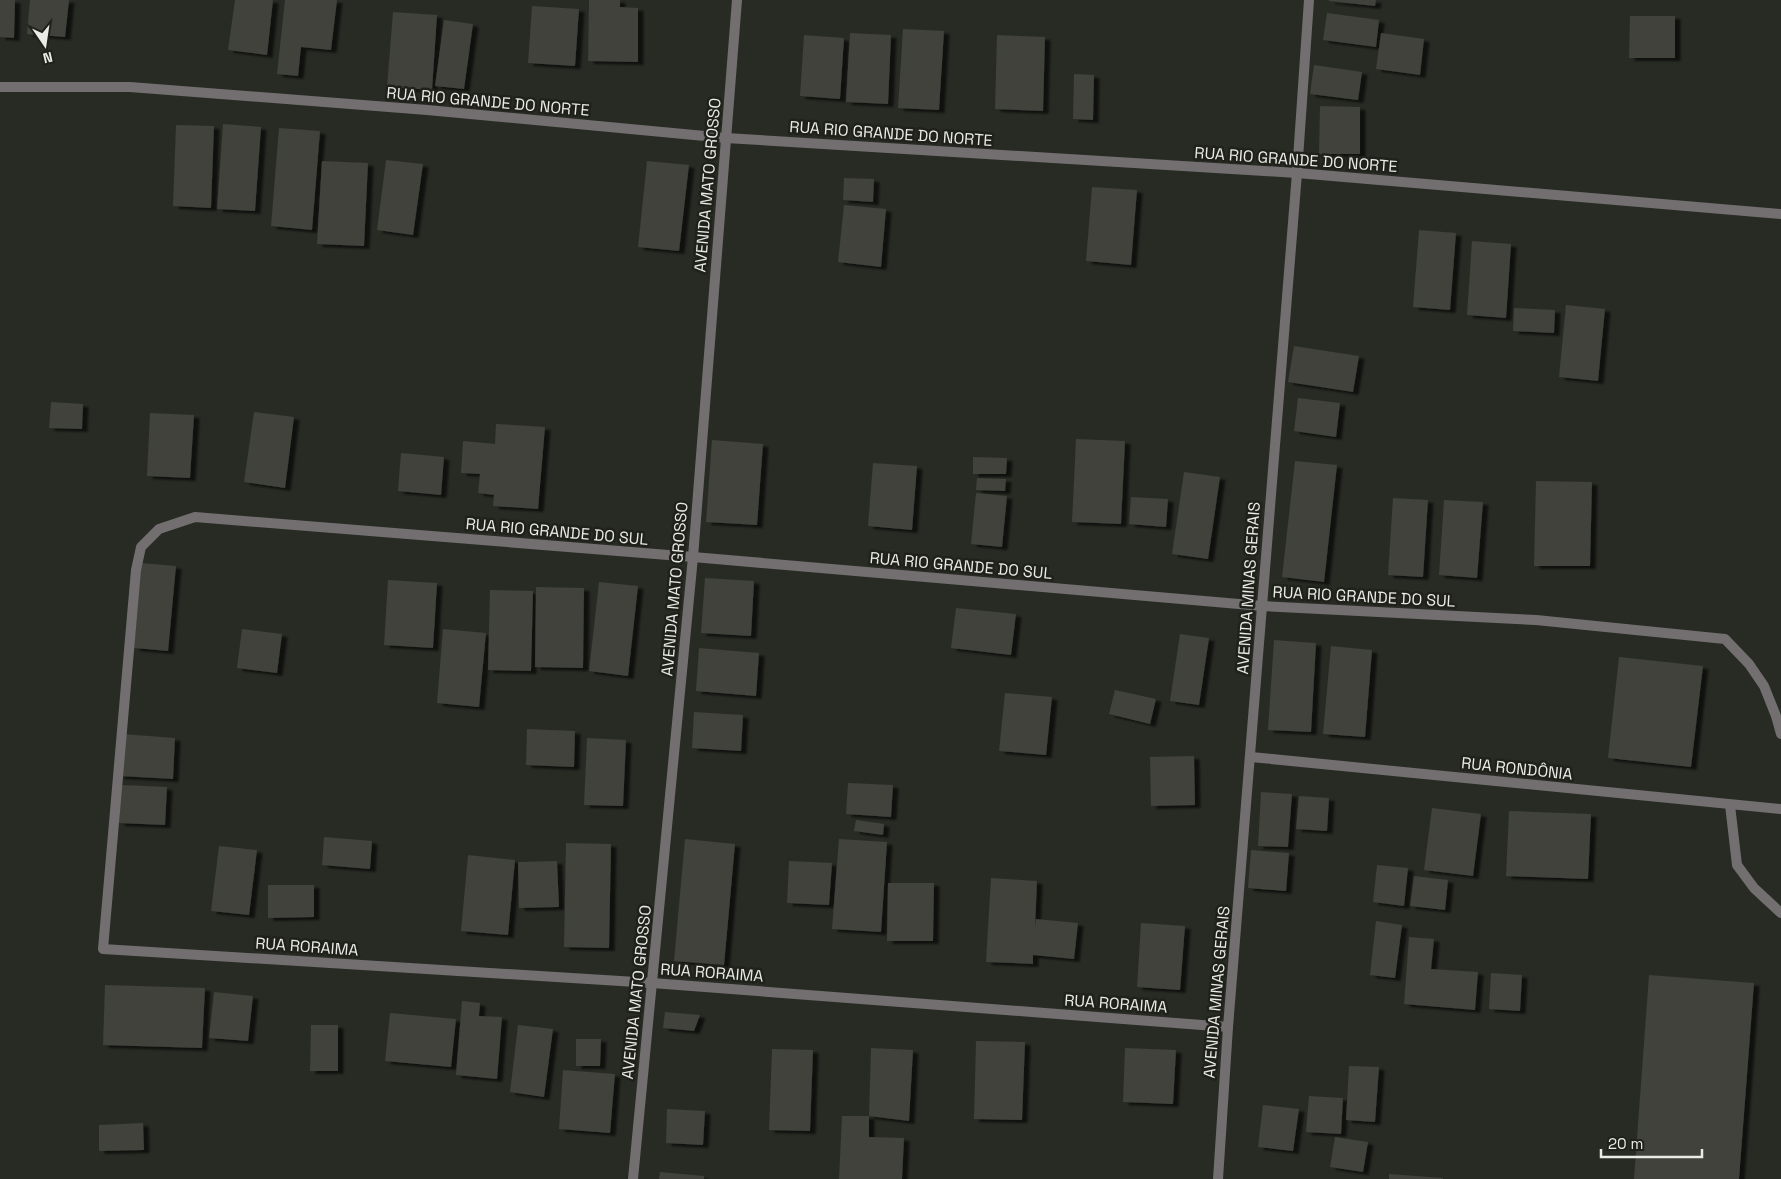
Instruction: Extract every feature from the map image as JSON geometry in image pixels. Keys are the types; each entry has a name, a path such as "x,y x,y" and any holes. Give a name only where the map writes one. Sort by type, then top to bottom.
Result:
{"street":[{"name":"AVENIDA MATO GROSSO","path":"633,1179 693,557 737,0"},
{"name":"AVENIDA MINAS GERAIS","path":"1218,1179 1228,1027 1251,757 1309,0"},
{"name":"RUA RIO GRANDE DO NORTE","path":"0,87 130,87 427,110 726,138 1297,173 1781,214"},
{"name":"RUA RIO GRANDE DO SUL","path":"103,949 136,570 141,547 159,529 195,517 693,557 1262,606 1536,620 1725,639 1749,664 1764,686 1781,734"},
{"name":"RUA RONDÔNIA","path":"1251,757 1781,809"},
{"path":"1730,805 1737,864 1754,888 1781,913"},
{"name":"RUA RORAIMA","path":"103,949 652,983 1228,1027"}],"building":[{"path":"0,0 15,0 14,38 0,37"},
{"path":"30,0 69,0 65,37 27,34"},
{"path":"235,0 273,0 267,55 228,50"},
{"path":"285,0 337,0 331,50 301,47 298,76 277,74"},
{"path":"589,0 620,0 620,7 638,8 638,62 588,61"},
{"path":"1329,0 1376,0 1375,6"},
{"path":"532,6 579,9 575,66 528,63"},
{"path":"393,12 437,15 432,90 387,87"},
{"path":"1327,13 1379,20 1376,47 1323,40"},
{"path":"1630,16 1675,16 1675,58 1629,58"},
{"path":"444,20 473,24 464,89 435,86"},
{"path":"903,29 944,31 939,110 898,108"},
{"path":"850,33 891,35 888,104 846,102"},
{"path":"1381,33 1424,39 1420,75 1376,69"},
{"path":"804,35 844,38 840,99 800,96"},
{"path":"997,35 1045,37 1043,111 995,109"},
{"path":"1314,65 1362,72 1358,100 1310,94"},
{"path":"1074,74 1094,75 1093,120 1073,119"},
{"path":"1320,106 1360,107 1360,154 1319,154"},
{"path":"223,124 261,127 255,211 217,209"},
{"path":"176,125 214,126 211,208 173,206"},
{"path":"279,128 320,131 312,230 271,226"},
{"path":"386,160 423,164 413,235 377,230"},
{"path":"322,161 368,163 364,246 317,244"},
{"path":"647,161 689,165 679,251 638,247"},
{"path":"844,178 874,179 873,202 843,200"},
{"path":"1092,187 1137,190 1131,265 1086,261"},
{"path":"844,205 886,209 881,267 838,262"},
{"path":"1419,230 1456,233 1450,310 1413,307"},
{"path":"1472,241 1511,244 1506,318 1467,315"},
{"path":"1566,305 1605,309 1598,381 1559,377"},
{"path":"1514,308 1555,310 1554,333 1513,331"},
{"path":"1294,346 1359,356 1353,392 1288,382"},
{"path":"1298,398 1340,403 1336,437 1294,431"},
{"path":"51,402 83,404 82,429 49,428"},
{"path":"254,412 294,417 285,488 244,482"},
{"path":"150,413 194,415 190,478 147,476"},
{"path":"496,424 545,427 538,509 493,506 494,495 478,493 480,474 461,473 463,441 495,444"},
{"path":"1076,439 1125,441 1121,524 1072,522"},
{"path":"712,440 763,444 757,525 706,522"},
{"path":"401,453 444,457 441,495 398,491"},
{"path":"973,457 1007,458 1006,474 973,474"},
{"path":"1295,461 1337,465 1324,582 1282,577"},
{"path":"873,463 917,466 912,530 868,526"},
{"path":"1184,472 1220,477 1208,559 1172,554"},
{"path":"977,478 1006,479 1005,491 976,490"},
{"path":"1536,481 1592,482 1590,566 1534,566"},
{"path":"976,493 1007,496 1002,547 971,544"},
{"path":"1131,497 1168,499 1166,527 1129,524"},
{"path":"1393,498 1428,500 1423,577 1388,575"},
{"path":"1444,500 1483,502 1477,578 1439,575"},
{"path":"141,563 176,566 168,651 134,648"},
{"path":"705,578 754,581 751,636 701,633"},
{"path":"388,580 437,583 433,648 384,645"},
{"path":"599,582 638,586 628,676 589,671"},
{"path":"536,587 584,588 583,668 535,667"},
{"path":"490,590 533,591 531,671 488,670"},
{"path":"956,608 1016,614 1011,655 951,648"},
{"path":"242,629 282,634 277,673 237,668"},
{"path":"443,629 486,633 479,707 437,703"},
{"path":"1180,634 1209,638 1199,705 1170,701"},
{"path":"1274,640 1316,643 1311,732 1268,730"},
{"path":"1331,646 1372,650 1365,737 1323,734"},
{"path":"699,648 759,653 756,696 696,691"},
{"path":"1619,657 1703,666 1691,767 1608,758"},
{"path":"1115,690 1156,699 1150,724 1109,714"},
{"path":"1005,693 1052,697 1046,755 999,751"},
{"path":"694,712 743,715 741,751 692,748"},
{"path":"527,729 575,731 574,767 526,765"},
{"path":"122,734 175,738 173,779 119,776"},
{"path":"587,738 626,740 623,806 584,805"},
{"path":"1194,756 1195,805 1151,806 1150,757"},
{"path":"848,783 893,785 891,817 846,814"},
{"path":"121,785 167,787 165,825 119,823"},
{"path":"1261,792 1292,794 1288,847 1258,846"},
{"path":"1299,796 1329,798 1327,831 1296,829"},
{"path":"1432,808 1481,814 1473,876 1424,870"},
{"path":"1509,811 1591,814 1588,879 1506,876"},
{"path":"856,820 884,824 883,835 854,831"},
{"path":"324,837 372,841 370,869 322,865"},
{"path":"685,839 735,844 724,965 674,961"},
{"path":"839,839 887,842 881,932 832,929"},
{"path":"566,843 611,844 609,948 564,947"},
{"path":"219,846 257,850 249,915 211,911"},
{"path":"1251,850 1289,853 1286,891 1248,888"},
{"path":"468,855 515,860 508,935 461,931"},
{"path":"557,861 559,907 519,908 518,862"},
{"path":"789,861 832,863 829,905 787,903"},
{"path":"1377,865 1408,868 1404,906 1373,902"},
{"path":"1414,876 1448,880 1445,910 1410,906"},
{"path":"991,878 1037,881 1035,928 1036,919 1078,923 1074,959 1033,955 1033,964 986,962"},
{"path":"888,883 934,883 933,941 887,941"},
{"path":"268,885 314,885 314,917 268,918"},
{"path":"1376,921 1402,925 1395,978 1370,975"},
{"path":"1141,923 1185,926 1180,990 1137,987"},
{"path":"1409,937 1434,939 1431,969 1478,972 1475,1010 1404,1004"},
{"path":"1491,973 1522,975 1520,1011 1489,1009"},
{"path":"1649,975 1754,983 1739,1179 1634,1179"},
{"path":"105,985 205,988 202,1048 103,1045"},
{"path":"214,992 253,996 248,1041 209,1038"},
{"path":"462,1001 480,1003 479,1016 502,1017 497,1079 456,1075"},
{"path":"665,1012 700,1015 694,1031 663,1028"},
{"path":"390,1013 456,1019 451,1067 385,1061"},
{"path":"311,1025 338,1025 338,1071 310,1071"},
{"path":"518,1025 553,1029 544,1097 510,1092"},
{"path":"576,1039 601,1039 600,1066 576,1066"},
{"path":"976,1041 1025,1042 1022,1120 974,1119"},
{"path":"871,1048 913,1050 909,1121 869,1116"},
{"path":"1125,1048 1176,1050 1173,1104 1123,1102"},
{"path":"772,1049 813,1050 810,1131 769,1130"},
{"path":"1349,1066 1379,1067 1375,1122 1346,1120"},
{"path":"563,1070 615,1074 610,1133 559,1129"},
{"path":"1309,1096 1343,1098 1341,1134 1306,1132"},
{"path":"1263,1105 1299,1109 1293,1151 1258,1147"},
{"path":"667,1109 705,1111 703,1145 666,1143"},
{"path":"842,1116 869,1116 869,1137 904,1138 902,1179 839,1179"},
{"path":"143,1123 144,1150 99,1151 99,1125"},
{"path":"1335,1137 1368,1142 1363,1172 1330,1167"},
{"path":"660,1172 704,1176 704,1179 659,1179"},
{"path":"1389,1174 1443,1178 1443,1179 1389,1179"}]}
